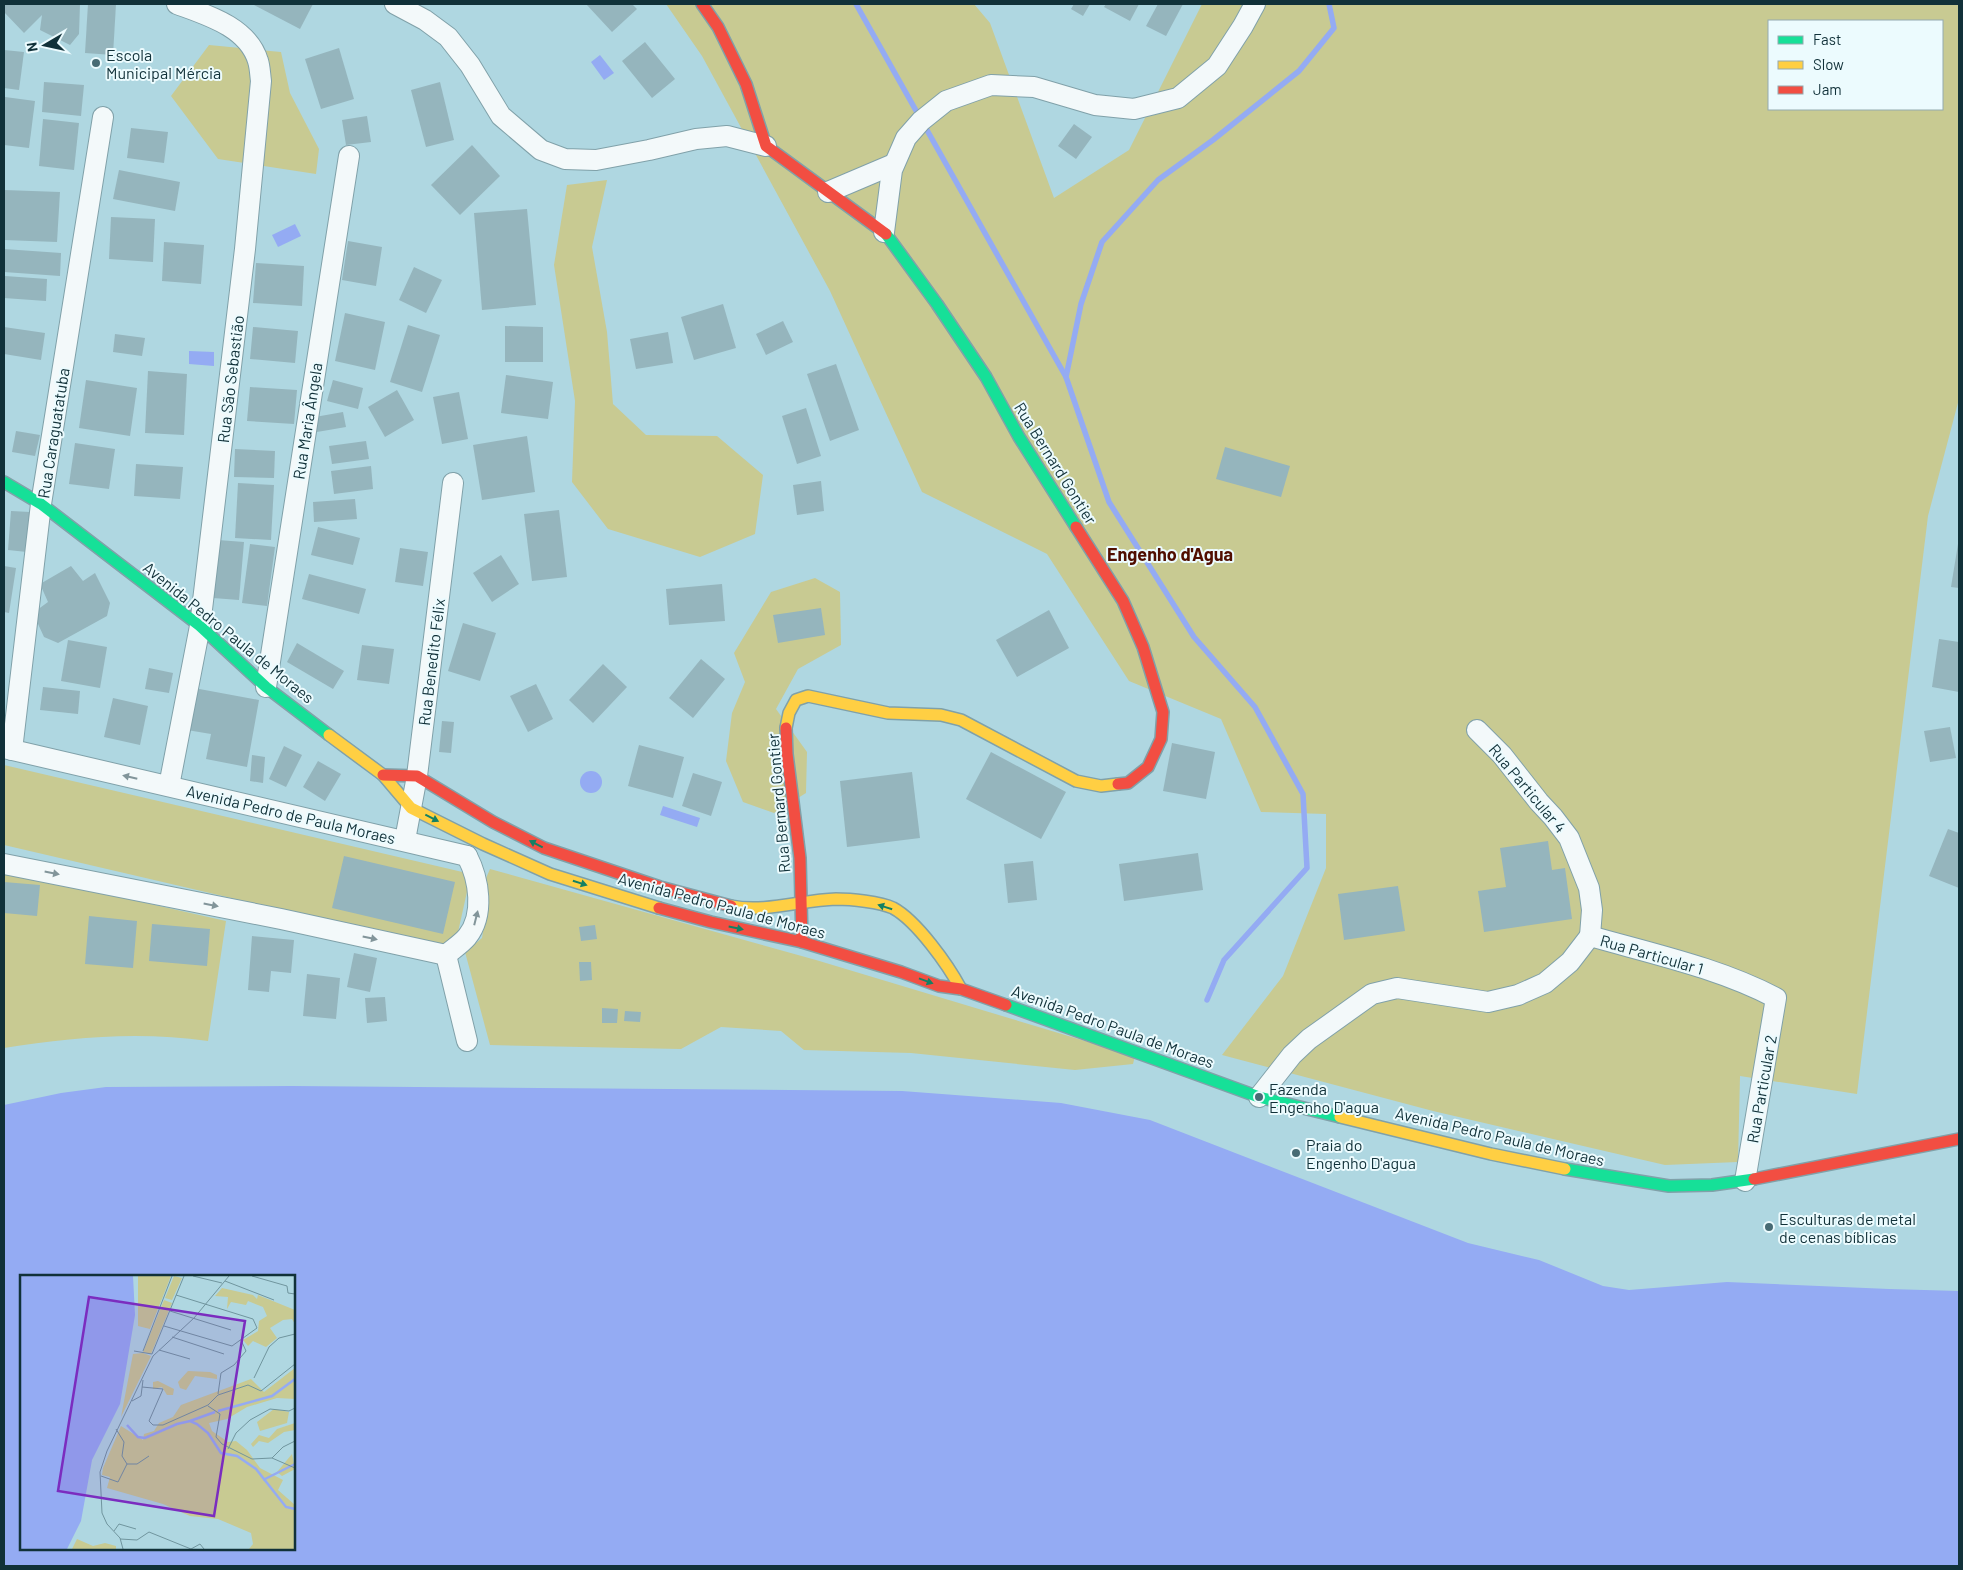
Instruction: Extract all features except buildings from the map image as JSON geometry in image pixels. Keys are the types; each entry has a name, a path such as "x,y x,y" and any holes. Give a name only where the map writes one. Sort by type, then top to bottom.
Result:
{"main road":[{"path":"702,4 718,26 746,84 766,146"},
{"name":"Rua Bernard Gontier","path":"766,146 884,232 937,304 986,377 1018,437 1123,601 1143,647 1163,712 1162,739 1148,766 1128,783 1101,786 1076,781 961,720 941,715 888,713 808,696 796,700 788,713 785,735 795,810 803,904 802,942"},
{"name":"Avenida Pedro Paula de Moraes","path":"4,482 41,504 200,626 266,687 383,775 411,808 475,850 634,901 712,922 802,942 903,968 940,986 960,988 1259,1096 1492,1154 1590,1174 1669,1186 1712,1185 1745,1181 1959,1139"},
{"name":"Avenida Pedro Paula de Moraes","path":"383,775 417,776 493,822 544,848 660,887 742,908 803,904 838,899 873,903 892,908 906,918 920,939 950,969 960,988"}],"street":[{"path":"395,4 425,20 448,37 470,65 501,116 541,150 565,159 596,160 696,139 727,136 766,146"},
{"path":"884,232 892,170 906,138 921,120 946,101 991,85 1034,87 1096,105 1134,109 1178,98 1216,66 1256,4"},
{"name":"Rua São Sebastião","path":"169,786 200,626 245,250 261,81 258,60 246,38 228,25 186,5"},
{"name":"Rua Caraguatatuba","path":"8,749 41,504 103,117"},
{"name":"Rua Maria Ângela","path":"266,687 349,156"},
{"path":"828,192 894,164"},
{"name":"Rua Benedito Félix","path":"405,840 417,776 453,483"},
{"name":"Rua Particular 4","path":"1477,730 1502,755 1569,838 1589,888 1592,910 1590,936"},
{"name":"Avenida Pedro de Paula Moraes","path":"8,749 405,840 475,850"},
{"path":"446,955 467,937 478,914 475,850"},
{"path":"4,864 281,918 446,955"},
{"name":"Rua Particular 1","path":"1259,1096 1292,1055 1309,1039 1372,994 1397,988 1488,1002 1518,996 1545,983 1570,962 1590,936 1711,971 1753,986 1776,998"},
{"path":"446,955 467,1041"},
{"name":"Rua Particular 2","path":"1745,1181 1776,998"}],"green space":[{"path":"666,4 974,4 990,23 1054,198 1129,150 1202,4 1959,4 1959,399 1928,516 1857,1094 1740,1076 1738,1162 1665,1165 1433,1111 1222,1055 1283,976 1326,868 1326,814 1261,812 1221,719 1129,681 1047,554 922,492 830,291 702,56"},
{"path":"209,45 281,52 290,93 319,149 316,174 218,159 171,96"},
{"path":"607,180 592,247 607,332 613,404 646,435 717,436 763,475 755,534 700,557 608,529 572,482 575,401 554,265 567,185"},
{"path":"815,578 840,592 841,645 798,669 776,709 807,752 806,793 774,813 743,802 726,761 732,713 745,682 734,653 771,592"},
{"path":"4,765 471,874 454,950 4,845"},
{"path":"490,869 816,960 1135,1056 1133,1064 1075,1070 911,1053 804,1050 781,1031 721,1027 681,1049 490,1045 465,952 482,938 488,901 483,885"},
{"path":"4,871 226,921 208,1041 157,1036 131,1036 80,1038 4,1048"}],"water":[{"path":"600,55 614,73 604,80 591,62"},
{"path":"295,224 301,236 278,247 272,235"},
{"path":"189,351 214,352 214,366 189,364"},
{"path":"591,771 599,774 602,782 599,790 591,793 583,790 580,782 583,774"},
{"path":"663,806 700,818 697,827 660,815"},
{"path":"291,1086 902,1091 1061,1103 1150,1120 1468,1243 1539,1260 1603,1286 1629,1290 1727,1282 1959,1291 1959,1566 4,1566 4,1105 61,1093 106,1087"}],"waterway":[{"path":"856,4 1066,377"},
{"path":"1207,1000 1224,960 1307,868 1303,794 1255,707 1194,637 1109,502 1066,377 1081,304 1102,242 1158,180 1213,140 1299,71 1334,28 1329,4"}],"traffic: fast":[{"path":"886,234 937,304 986,377 1019,437 1076,527"},
{"path":"4,482 41,504 200,626 266,687 329,735"},
{"path":"1006,1005 1259,1097 1340,1117"},
{"path":"1565,1169 1669,1186 1712,1185 1754,1179"}],"traffic: slow":[{"path":"786,728 789,713 796,700 808,696 888,713 941,715 961,720 1076,781 1101,786 1118,784"},
{"path":"329,735 383,775 411,808 483,844 550,874 659,908"},
{"path":"731,906 757,908 836,899 865,901 893,908 922,933 940,956 961,989"},
{"path":"1340,1117 1491,1154 1565,1169"}],"traffic: jam":[{"path":"702,4 718,27 746,84 766,146 886,234"},
{"path":"1076,527 1123,601 1143,647 1163,712 1161,739 1148,767 1128,783 1118,784"},
{"path":"786,728 787,754 800,858 802,942"},
{"path":"383,775 417,776 493,822 544,848 660,887 731,906"},
{"path":"659,908 711,922 802,942 901,972 939,986 961,989 1006,1005"},
{"path":"1754,1179 1959,1139"}],"place":[{"name":"Escola Municipal Mércia","path":"96,63"},
{"name":"Fazenda Engenho D'agua","path":"1259,1097"},
{"name":"Praia do Engenho D'agua","path":"1296,1153"},
{"name":"Esculturas de metal de cenas bíblicas","path":"1769,1227"}],"district":[{"name":"Engenho d'Agua","path":"1170,554"}]}
